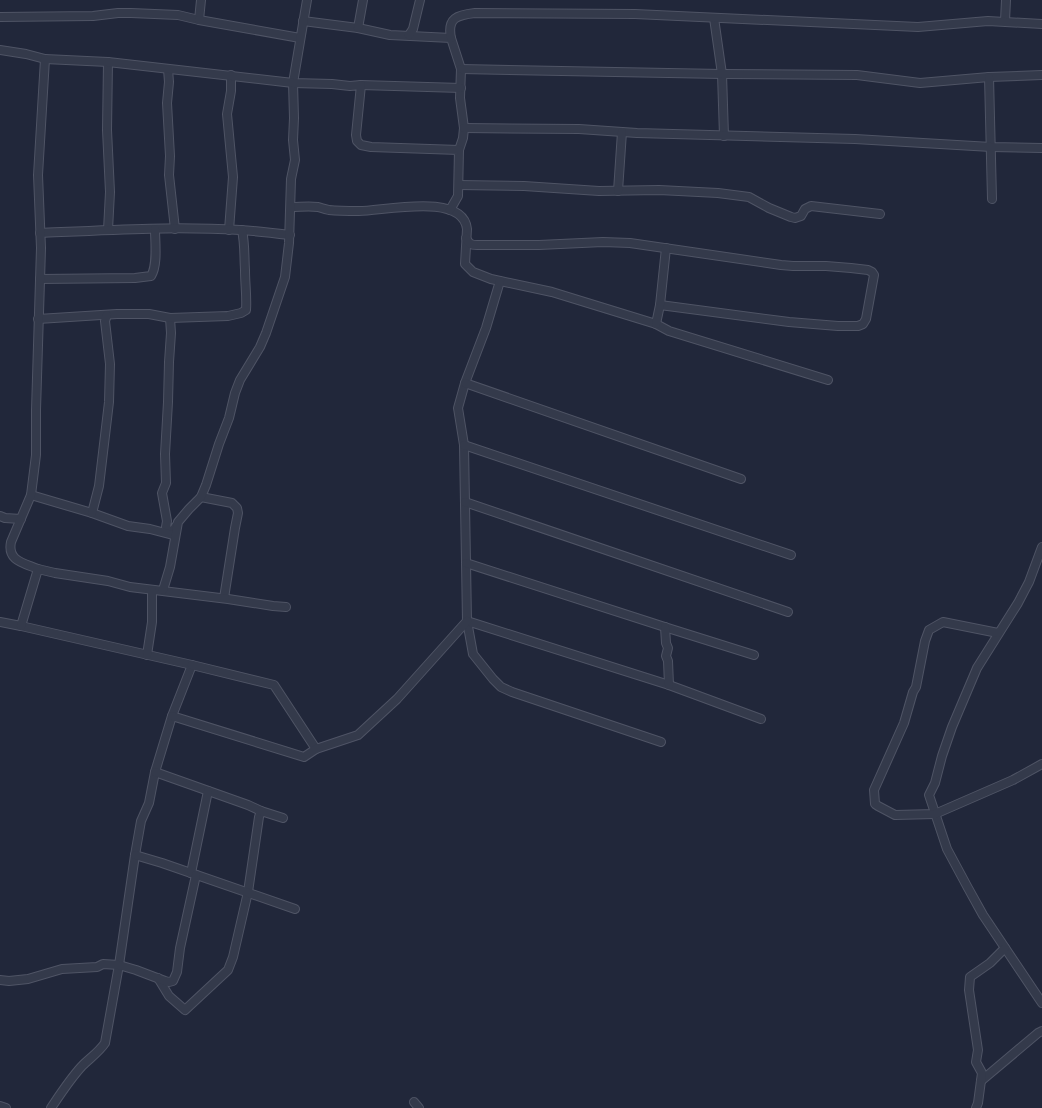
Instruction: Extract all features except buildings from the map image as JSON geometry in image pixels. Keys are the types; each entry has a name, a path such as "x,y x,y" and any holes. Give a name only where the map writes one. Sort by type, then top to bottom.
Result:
{"street":[{"path":"199,20 201,0"},
{"path":"163,590 170,567 173,535 178,522 201,496 206,485 229,418 235,393 260,347 273,316 285,278 290,235 291,179 295,160 293,83 307,0"},
{"path":"358,28 363,0"},
{"path":"409,35 413,29 420,0"},
{"path":"1005,21 1006,0"},
{"path":"0,17 93,16 118,13 178,15 300,38"},
{"path":"450,210 458,196 458,150 463,138 464,128 460,98 461,69 449,28 453,20 461,15 475,13 635,14 918,27 988,21 1042,24"},
{"path":"714,18 722,74 724,136"},
{"path":"303,22 358,28 390,35 451,38"},
{"path":"0,50 45,59 108,62 293,83 460,88"},
{"path":"45,59 38,175 41,248 36,455 31,495 11,542 10,552 15,559 38,569 55,573 108,581 130,587 286,607"},
{"path":"108,62 110,192 108,230"},
{"path":"168,69 169,175 175,229"},
{"path":"461,69 722,74 857,74 920,83 1042,75"},
{"path":"229,230 233,177 227,114 231,91 231,75"},
{"path":"989,77 992,198"},
{"path":"361,85 356,135 357,141 361,144 371,147 458,150"},
{"path":"464,128 579,130 1042,148"},
{"path":"618,191 622,132"},
{"path":"459,186 524,186 618,191 669,190 749,196 769,208 795,218 799,217 805,209 811,206 880,214"},
{"path":"291,207 362,211 426,206 444,208 459,214 467,223 465,264 473,272 500,281 552,292 828,380"},
{"path":"40,279 135,278 151,276 155,266 155,229"},
{"path":"40,233 175,229 242,230 290,235"},
{"path":"38,319 149,314 170,318 228,316 241,313 246,310 247,302 245,242 242,230"},
{"path":"466,238 472,245 630,243 781,265 826,266 868,270 874,275 866,319 863,324 858,326 789,322 660,305"},
{"path":"656,324 666,248"},
{"path":"500,281 458,408 464,445 467,622 473,654 501,687 661,742"},
{"path":"92,513 99,486 110,402 110,364 105,321 107,315"},
{"path":"170,318 171,333 165,454 166,483 162,493 167,521 166,527 173,535"},
{"path":"465,383 741,479"},
{"path":"464,445 792,555"},
{"path":"31,495 128,526 173,535"},
{"path":"201,496 232,503 238,512 224,598"},
{"path":"465,502 788,612"},
{"path":"0,516 20,519"},
{"path":"1041,1000 983,915 947,849 928,795 935,783 952,727 977,668 1018,603 1029,582 1042,547"},
{"path":"466,563 754,654"},
{"path":"21,626 38,569"},
{"path":"148,655 152,622 152,590"},
{"path":"0,622 274,685 316,749"},
{"path":"467,622 669,686 761,719"},
{"path":"172,716 304,757 316,749 358,735 396,699 467,622"},
{"path":"998,633 943,622 929,630 916,687 904,723 874,790 875,804 895,814 935,814 1013,780 1042,764"},
{"path":"665,627 668,648 666,656 669,686"},
{"path":"51,1108 68,1082 105,1043 141,821 149,803 155,772 172,716 192,665"},
{"path":"155,772 284,818"},
{"path":"0,980 28,979 62,968 119,964 169,982 173,981 177,972 208,791"},
{"path":"158,978 169,996 185,1010 228,970 233,957 248,892 261,811"},
{"path":"134,855 162,862 296,909"},
{"path":"976,1108 982,1073 976,1062 978,1050 969,980 1005,948"},
{"path":"981,1081 1038,1032 1042,1031"},
{"path":"0,1106 6,1108"}]}
